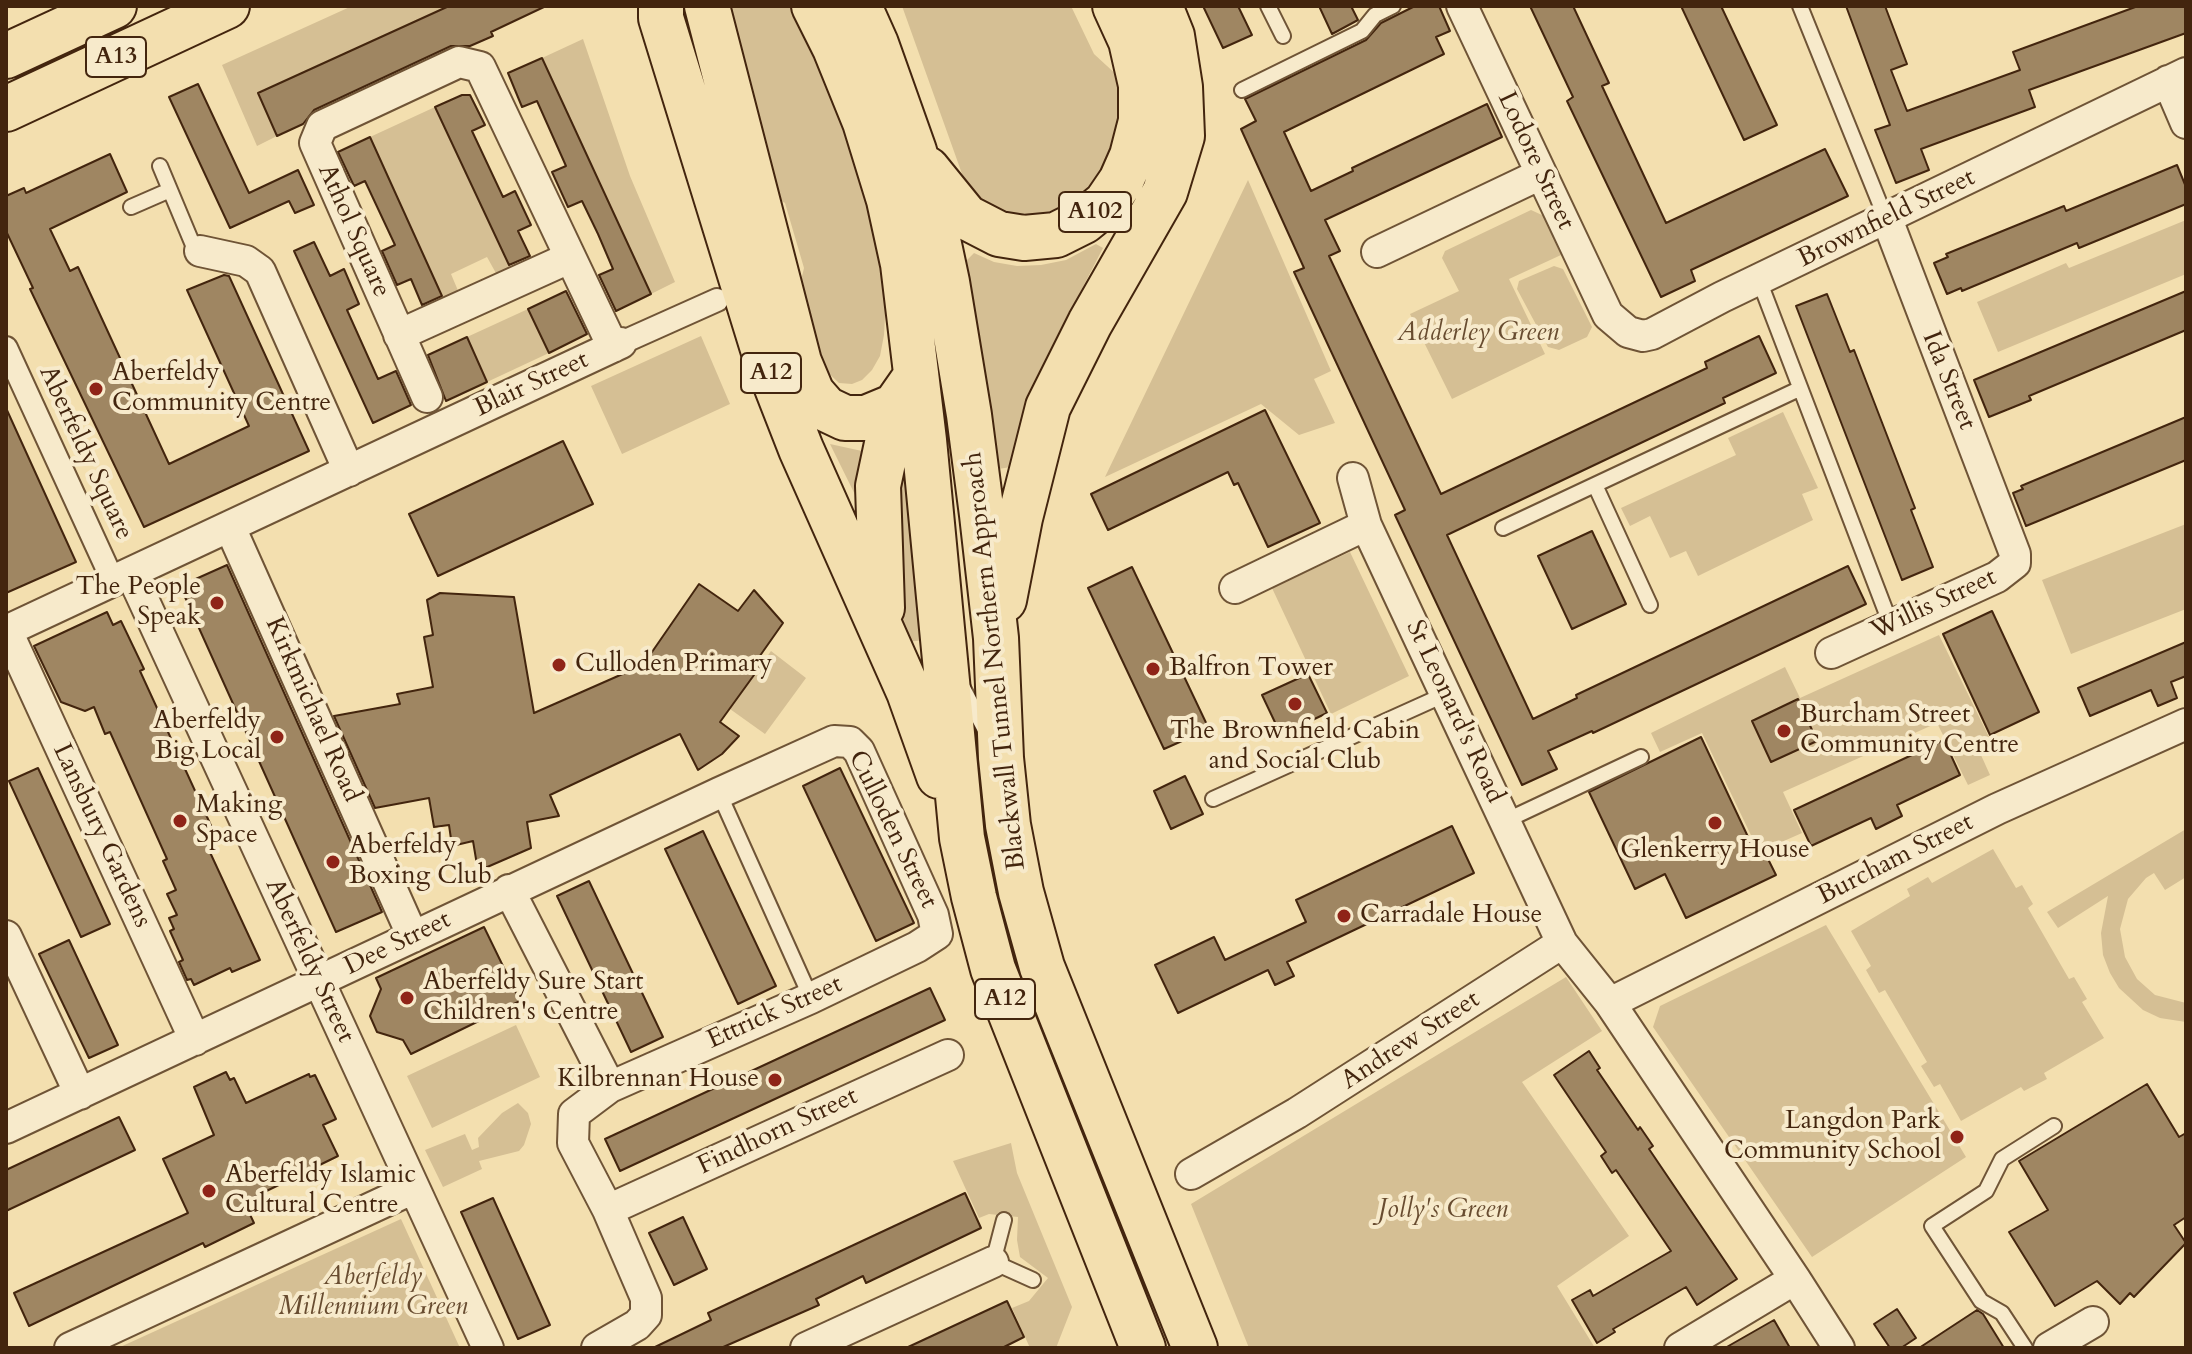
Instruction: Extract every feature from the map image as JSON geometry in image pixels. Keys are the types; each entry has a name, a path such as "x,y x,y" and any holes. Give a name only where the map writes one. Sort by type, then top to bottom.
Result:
{"highway":[{"name":"A13","path":"6,56 114,6"},
{"name":"A13","path":"6,109 227,6"},
{"path":"707,6 799,362 812,393 826,409 845,418 866,418 906,391"},
{"name":"Blackwall Tunnel Northern Approach","path":"814,6 865,122 889,200 903,264 906,391 945,656 962,838 974,897 993,969 1143,1348"},
{"name":"Blackwall Tunnel Northern Approach","path":"859,6 876,44 914,151 934,221 949,297 969,415 996,638 1001,758 1008,825 1021,892 1042,967 1195,1348"},
{"name":"A102","path":"914,151 944,193 966,217 999,234 1024,238 1056,235 1084,221 1106,203 1121,181 1132,156 1141,121 1141,85 1131,41 1115,6"},
{"name":"A12","path":"996,638 1020,518 1048,407 1090,323 1165,192 1182,136 1180,87 1172,36 1160,6"},
{"name":"A12","path":"658,10 767,362 801,449 909,692 962,838"},
{"path":"883,630 878,486 906,391"},
{"name":"A12","path":"1110,1348 1114,1292 1111,1267"}],"street":[{"name":"Lodore Street","path":"1462,6 1608,315"},
{"name":"Athol Square","path":"427,397 315,143 322,126 459,62 480,67 569,258 617,345"},
{"name":"Brownfield Street","path":"1608,315 1628,332 1643,336 1652,334 2177,77 2186,123"},
{"path":"1377,252 1541,174"},
{"name":"Ida Street","path":"1887,219 2010,542"},
{"path":"200,251 246,261 260,271 349,471"},
{"path":"399,335 569,258"},
{"name":"Blair Street","path":"6,631 717,300"},
{"name":"Aberfeldy Square","path":"6,348 13,384 122,577"},
{"name":"St Leonard's Road","path":"1353,478 1366,525 1562,943"},
{"path":"1235,588 1366,525"},
{"name":"Kirkmichael Road","path":"230,527 413,937"},
{"name":"Willis Street","path":"1831,653 2008,571 2015,563 2010,542"},
{"name":"Aberfeldy Street","path":"122,577 319,981 488,1348"},
{"name":"Lansbury Gardens","path":"6,631 195,1040"},
{"name":"Burcham Street","path":"1610,1003 1997,809 2186,724"},
{"name":"Dee Street","path":"6,1128 509,890 834,741"},
{"name":"Culloden Street","path":"834,741 850,742 859,751 933,915 937,934"},
{"path":"509,890 610,1087"},
{"name":"Ettrick Street","path":"608,1210 573,1143 574,1114 610,1087 811,998 917,947 937,934"},
{"path":"6,936 80,1094"},
{"path":"1562,943 1610,1003 1839,1348"},
{"name":"Andrew Street","path":"1191,1174 1297,1113 1562,943"},
{"name":"Findhorn Street","path":"608,1210 948,1055"},
{"path":"70,1348 414,1188"},
{"path":"605,1346 637,1325 646,1315 646,1298 608,1210"},
{"path":"806,1348 993,1262"},
{"path":"1680,1348 1795,1279"},
{"path":"2049,1348 2093,1322"}],"lane":[{"path":"1268,6 1283,36"},
{"path":"1242,90 1362,31 1375,15 1393,6"},
{"path":"1800,6 1887,219"},
{"path":"160,166 193,245 200,251"},
{"path":"131,207 170,190"},
{"path":"1759,280 1891,625"},
{"path":"1503,528 1799,389"},
{"path":"1595,485 1650,605"},
{"path":"945,656 1001,758"},
{"path":"1213,799 1446,694"},
{"path":"1505,821 1641,757"},
{"path":"719,793 811,998"},
{"path":"2025,1348 2002,1313 1981,1301 1932,1226 1986,1191 2002,1159 2054,1126"},
{"path":"1004,1220 993,1262 1033,1280"}],"green space":[{"path":"352,6 449,6 258,93 277,136 257,146 222,65"},
{"path":"725,6 794,6 833,91 874,217 886,298 880,356 862,380 852,384 839,383 821,366 799,289 804,268 785,203 772,195"},
{"path":"902,6 1071,6 1094,54 1119,77 1125,114 1105,177 1052,221 990,212 966,185"},
{"path":"583,39 630,176 675,282 651,294 542,58"},
{"path":"435,107 511,269 497,275 487,257 451,274 459,293 444,300 370,137"},
{"path":"1248,180 1331,371 1314,379 1335,423 1299,435 1261,404 1105,477"},
{"name":"Adderley Green","path":"1531,210 1544,216 1561,255 1509,279 1545,354 1452,399 1410,314 1459,291 1442,258 1445,251"},
{"path":"2186,220 2186,274 1998,352 1977,302 2066,263 2069,268"},
{"path":"1096,244 1103,248 1038,384 1011,467 998,469 964,263 974,253 994,262 1017,266 1041,265 1066,260"},
{"path":"1554,266 1563,269 1592,327 1587,337 1559,350 1548,347 1517,289 1519,281"},
{"path":"528,309 549,353 487,382 467,337"},
{"path":"701,336 730,404 622,454 591,386"},
{"path":"1783,412 1818,488 1802,494 1813,520 1698,576 1686,551 1670,558 1650,516 1630,526 1621,508 1736,455 1728,438"},
{"path":"905,437 927,640 905,642 899,623 892,559"},
{"path":"830,444 862,451 875,450 870,525"},
{"path":"2186,524 2186,609 2071,654 2042,580"},
{"path":"1350,552 1409,676 1331,714 1272,588"},
{"path":"1939,635 1989,737 1976,744 1990,775 1968,785 1937,723 1783,792 1802,833 1759,852 1702,733 1660,752 1651,733 1785,667 1800,698"},
{"path":"771,651 806,678 765,734 730,709"},
{"path":"2186,829 2186,877 2165,890 2154,873 2146,878 2128,899 2120,929 2125,957 2137,979 2155,995 2186,1003 2186,1022 2160,1018 2143,1010 2119,988 2103,955 2101,933 2108,896 2058,928 2047,912"},
{"path":"1993,849 2016,888 2022,885 2033,904 2028,908 2069,979 2074,977 2087,999 2082,1002 2104,1038 2044,1073 2047,1079 2024,1091 2021,1087 1961,1121 1940,1084 1934,1087 1921,1066 1927,1062 1885,990 1879,993 1866,970 1871,966 1851,931 1910,896 1907,889 1928,877 1932,883"},
{"path":"1826,925 1966,1157 1812,1257 1653,1027 1660,1006"},
{"name":"Jolly's Green","path":"1566,977 1602,1031 1522,1082 1629,1236 1557,1286 1595,1348 1249,1348 1191,1204"},
{"path":"516,1025 540,1077 432,1128 407,1076"},
{"path":"518,1103 528,1113 531,1124 519,1151 479,1161 482,1169 443,1187 425,1150 465,1134 472,1150 479,1147 478,1138 502,1113"},
{"path":"1011,1143 1017,1173 1072,1307 1056,1348 1030,1348 1012,1308 1029,1301 1048,1278 1020,1257 1018,1217 989,1214 979,1218 953,1161"},
{"name":"Aberfeldy Millennium Green","path":"401,1219 460,1348 118,1348"}],"building":[{"path":"449,6 546,6 491,32 493,36 470,46 451,46 314,110 303,124 277,136 258,93"},
{"path":"1203,6 1238,6 1252,35 1223,48"},
{"path":"1319,6 1351,6 1358,20 1332,34"},
{"path":"1415,6 1439,6 1450,31 1436,37 1444,54 1284,132 1311,191 1353,171 1352,168 1487,104 1502,137 1325,220 1340,251 1329,256 1441,494 1707,368 1705,362 1759,336 1776,373 1723,398 1725,403 1447,535 1533,719 1577,698 1576,695 1848,566 1866,604 1593,733 1548,751 1557,769 1522,785 1395,515 1405,510 1294,272 1304,268 1241,129 1256,121 1245,99 1366,40 1381,23"},
{"path":"1530,6 1573,6 1609,83 1602,86 1666,223 1825,149 1848,196 1691,270 1695,281 1661,297 1567,101 1573,97"},
{"path":"1681,6 1721,6 1777,125 1744,140"},
{"path":"1846,6 1885,6 1907,64 1891,70 1907,111 2020,70 2013,52 2138,6 2186,6 2186,33 2029,90 2035,107 1921,149 1929,170 1896,183 1875,130 1890,125"},
{"path":"542,58 651,294 616,311 599,275 613,269 598,234 582,201 568,207 552,172 566,166 537,101 522,107 508,73"},
{"path":"198,84 249,193 298,170 314,205 295,213 289,201 230,228 169,97"},
{"path":"462,95 470,95 485,125 472,131 503,197 515,191 531,225 518,231 530,256 509,265 435,107"},
{"path":"370,137 442,296 422,305 411,279 397,285 382,251 395,245 365,181 354,186 338,152"},
{"path":"110,154 127,192 50,229 70,271 78,267 169,464 249,426 187,290 224,275 229,276 309,451 144,527 30,289 33,288 6,231 6,196 24,188 26,193"},
{"path":"2177,165 2186,187 2186,204 2079,248 2077,243 1962,291 1961,288 1947,294 1934,263 1948,257 1946,254 2064,206 2066,211"},
{"path":"314,242 330,276 344,269 359,304 347,310 378,379 396,371 411,405 373,423 294,251"},
{"path":"566,291 587,334 549,353 528,309"},
{"path":"2186,291 2186,330 2029,396 2031,400 1989,417 1974,380"},
{"path":"1827,294 1850,352 1854,350 1915,508 1911,510 1933,567 1902,580 1796,306"},
{"path":"467,337 487,382 446,401 428,355"},
{"path":"6,408 76,562 6,593"},
{"path":"1265,410 1320,523 1268,547 1238,483 1234,485 1228,472 1108,530 1091,494"},
{"path":"2186,417 2186,460 2026,526 2013,493 2023,489 2021,486"},
{"path":"563,441 593,504 438,576 409,514"},
{"path":"1592,531 1626,604 1572,629 1538,556"},
{"path":"227,565 382,912 336,932 180,586"},
{"name":"Balfron Tower","path":"1132,567 1209,729 1164,749 1088,588"},
{"path":"699,584 738,611 754,590 783,623 757,660 762,664 720,722 739,736 722,754 698,770 680,734 550,795 559,816 527,822 531,848 478,871 473,841 452,846 449,825 434,827 429,798 375,808 334,716 400,704 397,694 433,687 424,637 433,635 427,600 440,593 514,597 534,713 643,665"},
{"path":"1992,611 2039,712 1990,735 1943,634"},
{"path":"107,612 113,625 121,621 144,669 140,671 219,843 208,848 260,960 232,972 230,968 194,985 191,979 187,980 179,962 183,960 170,931 174,929 169,918 177,915 167,894 176,890 163,861 167,859 110,732 105,734 94,707 85,711 61,702 34,646"},
{"path":"2186,642 2186,676 2171,682 2177,698 2158,706 2151,690 2090,716 2078,688"},
{"name":"The Brownfield Cabin and Social Club","path":"1308,674 1327,713 1281,735 1262,695"},
{"name":"Burcham Street Community Centre","path":"1798,699 1817,741 1771,762 1752,721"},
{"path":"1701,737 1757,856 1765,853 1776,875 1686,918 1665,874 1635,889 1589,792"},
{"path":"1944,740 1960,775 1897,805 1902,816 1876,829 1871,818 1811,846 1794,810"},
{"path":"38,768 110,924 81,937 9,781"},
{"path":"840,768 914,923 876,941 803,786"},
{"path":"1185,776 1203,814 1171,829 1154,791"},
{"name":"Carradale House","path":"1452,826 1474,873 1287,962 1294,976 1275,985 1268,970 1178,1013 1155,965 1214,937 1225,960 1306,922 1296,900"},
{"path":"703,831 776,986 738,1004 665,849"},
{"path":"589,881 663,1037 631,1052 557,896"},
{"path":"484,927 520,1001 411,1054 403,1040 377,1032 370,1016 381,989 376,978"},
{"path":"69,940 118,1045 89,1058 39,954"},
{"name":"Kilbrennan House","path":"930,988 945,1020 620,1171 605,1139"},
{"path":"1589,1051 1600,1068 1597,1070 1638,1130 1640,1127 1653,1146 1649,1149 1737,1279 1697,1305 1686,1287 1613,1329 1615,1332 1597,1343 1572,1300 1590,1290 1593,1296 1671,1251 1616,1170 1612,1173 1601,1156 1606,1152 1554,1075"},
{"path":"226,1072 230,1080 234,1078 246,1103 309,1074 310,1077 315,1075 336,1119 323,1125 338,1156 244,1202 254,1223 205,1247 203,1243 29,1326 14,1293 188,1213 163,1159 214,1135 194,1087"},
{"path":"2147,1084 2179,1137 2186,1133 2186,1217 2174,1225 2186,1243 2134,1297 2130,1293 2120,1304 2097,1281 2055,1306 2009,1232 2048,1210 2019,1161"},
{"path":"119,1117 135,1150 6,1211 6,1170"},
{"path":"965,1193 981,1228 866,1283 863,1276 816,1299 819,1305 721,1348 653,1348 711,1320 708,1313"},
{"path":"493,1198 550,1325 518,1339 461,1212"},
{"path":"683,1217 707,1269 674,1285 649,1233"},
{"path":"1007,1301 1024,1337 1002,1348 906,1348"},
{"path":"1897,1309 1916,1338 1901,1348 1890,1348 1874,1324"},
{"path":"1977,1310 1983,1314 2004,1348 1919,1348"},
{"path":"1774,1320 1790,1348 1725,1348"}],"place":[{"name":"Aberfeldy Community Centre","path":"96,389"},
{"name":"The People Speak","path":"217,603"},
{"name":"Culloden Primary","path":"559,665"},
{"name":"Balfron Tower","path":"1153,669"},
{"name":"The Brownfield Cabin and Social Club","path":"1295,704"},
{"name":"Burcham Street Community Centre","path":"1784,731"},
{"name":"Aberfeldy Big Local","path":"277,737"},
{"name":"Making Space","path":"180,821"},
{"name":"Glenkerry House","path":"1715,823"},
{"name":"Aberfeldy Boxing Club","path":"333,862"},
{"name":"Carradale House","path":"1344,916"},
{"name":"Aberfeldy Sure Start Children's Centre","path":"407,998"},
{"name":"Kilbrennan House","path":"775,1080"},
{"name":"Langdon Park Community School","path":"1957,1137"},
{"name":"Aberfeldy Islamic Cultural Centre","path":"209,1191"}]}
